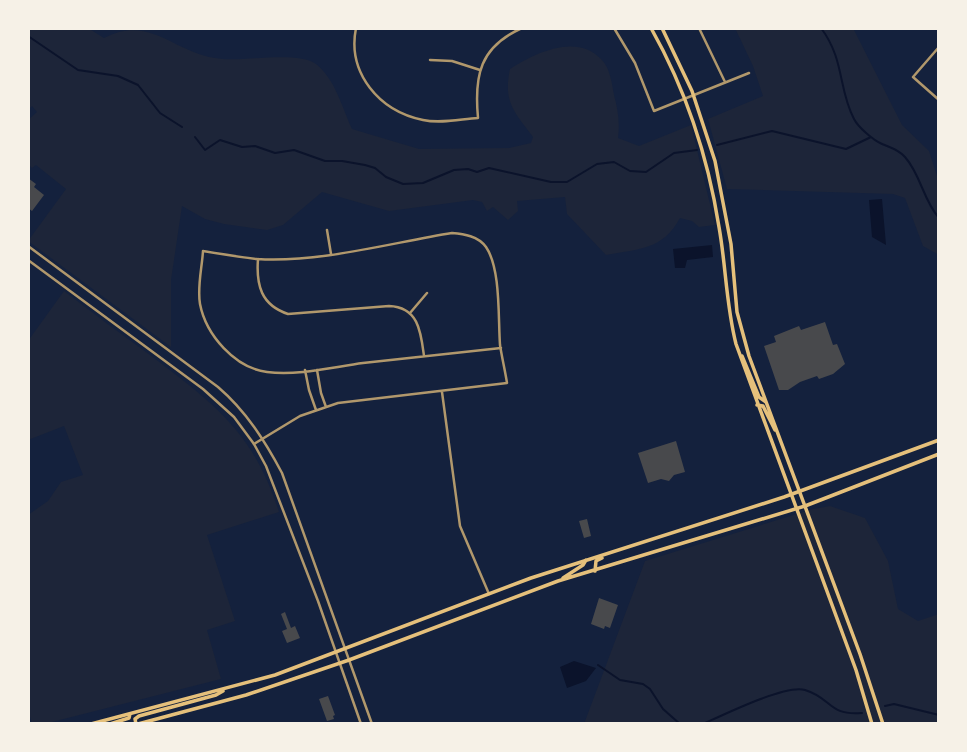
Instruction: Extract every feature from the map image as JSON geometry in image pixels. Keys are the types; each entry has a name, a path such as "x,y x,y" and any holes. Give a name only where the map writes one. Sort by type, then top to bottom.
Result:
{"main road":[{"path":"651,28 685,98 706,161 714,195 729,312 737,349 856,670 872,724"},
{"path":"662,28 693,95 720,182 731,244 737,312 749,356 860,654 883,724"},
{"path":"737,349 746,363 759,397 766,402"},
{"path":"757,405 763,407 778,434"},
{"path":"91,724 275,675 489,594 586,560 792,495 939,440"},
{"path":"232,687 216,695 135,719 137,724 246,695 349,660 558,581 805,506 939,454"},
{"path":"595,571 596,561 606,554"},
{"path":"558,581 583,565 586,560"},
{"path":"110,724 129,718 130,714"}],"street":[{"path":"356,28 354,44 357,65 368,85 384,103 403,114 439,121 478,118 476,89 486,56 519,28"},
{"path":"614,28 635,63 654,111 749,73"},
{"path":"699,28 725,82"},
{"path":"939,47 913,77 939,100"},
{"path":"430,60 452,61 480,70"},
{"path":"327,230 331,254"},
{"path":"254,444 300,416 338,403 507,383 494,266 486,248 478,240 464,234 452,233 331,254 258,259 203,251 200,302 204,320 218,342 242,362 259,370 276,372 317,369 501,348"},
{"path":"28,246 218,387 246,415 264,439 282,474 372,724"},
{"path":"258,259 259,286 264,299 279,311 288,314 389,306 402,308 410,313 419,325 424,356"},
{"path":"28,260 211,395 234,417 254,444 272,480 337,652 361,724"},
{"path":"410,313 427,293"},
{"path":"317,369 326,407"},
{"path":"305,370 316,410"},
{"path":"442,392 460,526 489,594"}],"shaded area":[{"path":"28,28 88,28 104,38 135,30 148,32 215,58 282,57 307,60 316,64 328,77 352,129 419,149 509,148 531,143 533,137 509,98 510,69 543,52 556,48 580,47 601,59 609,71 618,111 618,138 639,146 691,125 715,225 699,227 692,221 680,218 673,229 658,242 639,249 606,255 567,214 565,197 517,201 518,211 508,220 493,207 487,211 482,202 473,200 389,211 322,192 283,225 267,230 205,219 182,206 171,280 171,347 28,241 66,189 36,165 32,168 28,164 28,120 37,112 32,106 28,110"},
{"path":"735,28 853,28 902,125 929,151 938,179 939,255 923,246 905,198 893,194 727,189 708,119 763,96 753,66"},
{"path":"882,199 886,245 872,237 869,200"},
{"path":"712,245 713,257 687,260 685,268 675,268 673,249"},
{"path":"64,291 215,407 231,424 258,462 279,512 207,535 235,621 207,630 221,679 44,724 32,724 28,710 28,515 48,501 61,482 83,475 64,426 28,440 28,341"},
{"path":"830,506 865,518 888,561 898,609 918,621 939,614 939,724 584,724 645,561"},
{"path":"574,661 596,668 586,681 567,688 560,667"}],"building":[{"path":"28,178 44,195 32,211 28,208"},
{"path":"825,322 833,345 837,344 845,364 833,374 819,379 817,376 788,390 779,390 764,346 776,342 774,336 799,326 801,330"},
{"path":"676,441 685,472 674,475 669,481 661,479 648,483 638,453"},
{"path":"587,519 591,536 584,538 579,521"},
{"path":"599,598 618,605 610,628 605,626 604,629 591,624"},
{"path":"285,612 291,628 295,626 300,638 287,643 282,631 287,629 281,614"},
{"path":"328,696 335,715 334,719 327,721 319,699"}],"waterway":[{"path":"821,28 834,52 845,97 856,122 874,140 897,150 905,157 939,218"},
{"path":"28,36 78,70 118,76 138,85 160,113 182,127"},
{"path":"717,145 772,131 846,149 871,137"},
{"path":"195,137 205,150 220,140 242,147 255,146 275,153 294,150 325,161 342,161 375,168 386,177 403,184 423,183 454,170 468,169 477,172 489,168 551,182 567,182 597,164 614,162 630,171 646,172 674,153 697,150"},
{"path":"598,665 620,680 643,684 650,689 663,709 680,724"},
{"path":"703,724 754,701 796,689 814,693 843,712 862,713"},
{"path":"885,706 894,704 939,715"}]}
